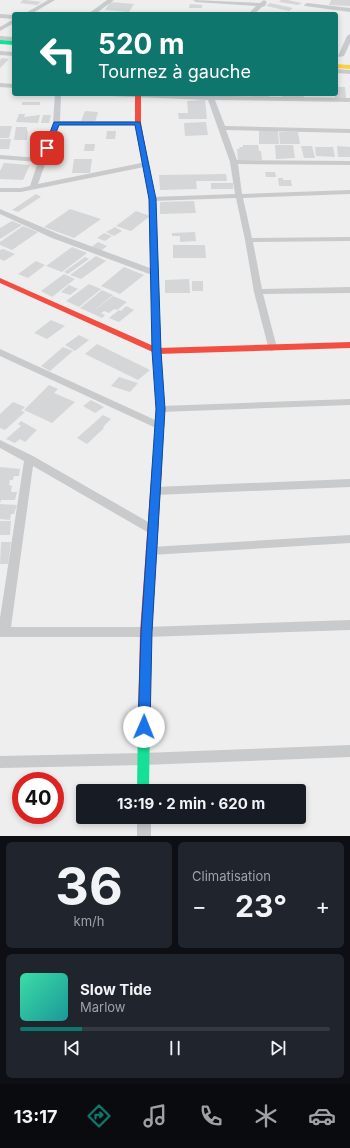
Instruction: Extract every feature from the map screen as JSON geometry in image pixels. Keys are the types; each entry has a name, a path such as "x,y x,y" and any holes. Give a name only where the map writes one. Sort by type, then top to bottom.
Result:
{"main road":[{"path":"0,42 12,43"},
{"path":"1,53 12,50"},
{"path":"338,58 350,62"},
{"path":"338,66 350,67"},
{"path":"138,96 138,123 152,199 157,351 161,409 146,632 143,784"},
{"path":"0,280 157,351 350,345"}],"street":[{"path":"31,12 52,0"},
{"path":"93,12 111,0"},
{"path":"196,0 264,3"},
{"path":"253,12 264,3"},
{"path":"308,5 350,10"},
{"path":"0,16 12,17"},
{"path":"0,29 12,22"},
{"path":"338,58 350,36"},
{"path":"0,38 12,39"},
{"path":"1,53 12,54"},
{"path":"338,58 350,57"},
{"path":"338,71 350,72"},
{"path":"0,85 12,86"},
{"path":"33,187 56,123 58,96"},
{"path":"162,96 350,100"},
{"path":"211,98 234,162 239,196 249,240 258,292 272,348"},
{"path":"56,123 138,123"},
{"path":"223,128 350,131"},
{"path":"0,157 43,160"},
{"path":"234,162 350,163"},
{"path":"0,190 20,190 146,164"},
{"path":"152,199 350,192"},
{"path":"0,211 55,236 155,273"},
{"path":"249,240 350,239"},
{"path":"258,292 350,290"},
{"path":"0,352 160,426"},
{"path":"161,409 350,402"},
{"path":"0,444 153,530"},
{"path":"29,459 2,632 146,632 350,625"},
{"path":"155,491 350,483"},
{"path":"151,551 350,539"},
{"path":"0,762 143,759 350,751"},
{"path":"144,824 144,836"}],"building":[{"path":"23,0 41,2 37,5 20,3"},
{"path":"281,0 302,3 298,5 279,2"},
{"path":"331,0 350,0 350,6 329,5"},
{"path":"110,2 134,4 129,12 105,10"},
{"path":"270,3 293,8 289,11 266,6"},
{"path":"190,4 202,5 202,8 189,8"},
{"path":"2,58 9,59 0,68 0,60"},
{"path":"338,87 345,87 346,98 335,98 335,96 338,96"},
{"path":"252,96 269,96 269,98 252,98"},
{"path":"282,96 304,96 304,98 282,98"},
{"path":"205,100 207,119 179,119 178,113 188,113 187,101"},
{"path":"22,102 40,102 40,105 22,105"},
{"path":"85,111 98,112 95,122 81,121"},
{"path":"19,114 25,114 24,117 40,115 38,123 16,122"},
{"path":"43,115 51,115 49,123 41,123"},
{"path":"206,122 208,135 185,136 184,123"},
{"path":"0,126 12,126 9,138 0,138"},
{"path":"16,127 27,127 27,140 14,140"},
{"path":"107,131 116,131 115,139 106,139"},
{"path":"259,131 278,131 279,144 259,144"},
{"path":"279,132 298,132 300,144 280,144"},
{"path":"0,139 11,139 9,149 0,149"},
{"path":"85,144 95,144 94,151 84,151"},
{"path":"243,145 258,145 259,151 261,151 262,160 238,160 237,149 240,149 239,147 243,147"},
{"path":"275,145 293,145 295,158 276,159"},
{"path":"301,146 312,146 315,158 304,158"},
{"path":"337,146 350,147 350,157 338,157"},
{"path":"315,147 333,147 335,157 316,156"},
{"path":"74,159 92,159 90,173 72,173"},
{"path":"4,163 30,165 23,180 0,179 0,171"},
{"path":"265,172 275,172 276,177 266,177"},
{"path":"226,174 227,181 196,181 197,189 160,190 159,175"},
{"path":"278,178 283,178 283,180 291,180 292,186 279,186"},
{"path":"211,183 233,183 233,189 211,189"},
{"path":"36,194 41,197 18,212 12,210"},
{"path":"194,201 196,213 160,214 160,202"},
{"path":"70,209 101,219 74,238 44,227"},
{"path":"136,211 150,216 131,231 116,226"},
{"path":"12,221 22,225 0,239 0,228"},
{"path":"23,226 38,232 12,250 0,245 0,242"},
{"path":"115,227 122,231 114,236 106,232"},
{"path":"195,232 196,241 180,242 180,236 172,236 172,233"},
{"path":"104,233 112,236 105,241 97,238"},
{"path":"98,242 107,246 99,252 90,248"},
{"path":"173,245 205,245 206,258 173,258"},
{"path":"72,247 87,253 62,272 46,266"},
{"path":"3,249 15,254 4,261 0,259 0,250"},
{"path":"96,256 106,261 81,279 70,275"},
{"path":"85,257 89,259 68,274 64,272"},
{"path":"36,261 45,265 28,278 18,274"},
{"path":"124,267 144,275 120,294 101,286"},
{"path":"64,274 75,279 52,297 41,291"},
{"path":"189,279 190,293 165,293 165,280"},
{"path":"192,281 203,281 203,291 192,291"},
{"path":"89,284 101,289 79,307 66,301"},
{"path":"69,285 78,289 70,295 61,292"},
{"path":"102,290 113,295 91,313 80,308"},
{"path":"113,296 127,302 117,310 114,309 109,313 104,311 101,313 105,315 102,318 91,313"},
{"path":"126,306 134,310 119,322 109,318 119,310 121,311"},
{"path":"51,320 65,326 47,339 34,333"},
{"path":"79,335 89,340 75,351 65,345"},
{"path":"97,344 150,370 138,380 85,354"},
{"path":"63,347 73,351 50,371 41,366"},
{"path":"119,377 138,383 130,392 111,386"},
{"path":"49,385 58,389 54,393 75,402 52,423 24,410"},
{"path":"91,400 104,407 95,413 83,406"},
{"path":"13,402 25,407 21,411 25,412 5,430 0,428 0,414"},
{"path":"103,415 111,419 87,444 77,438"},
{"path":"21,421 37,430 25,442 20,439 15,443 6,439 21,426 18,424"},
{"path":"0,467 20,469 19,476 14,476 13,480 10,480 9,485 12,486 11,492 17,492 15,500 1,500 0,503"},
{"path":"0,504 17,505 14,514 11,514 10,520 0,519"},
{"path":"0,521 11,521 10,535 0,535"},
{"path":"1,542 11,542 8,564 0,564"}],"traffic: fast":[{"path":"0,42 12,43"},
{"path":"154,254 157,351 161,409 157,466"},
{"path":"143,784 144,717"}],"traffic: slow":[{"path":"338,66 350,67"}],"traffic: jam":[{"path":"138,96 138,123 152,199 154,254"},
{"path":"0,280 157,351 350,345"},
{"path":"144,717 146,632 157,466"}],"route":[{"path":"47,148 56,123 138,123 152,199 157,351 161,409 146,632 144,727"}]}
